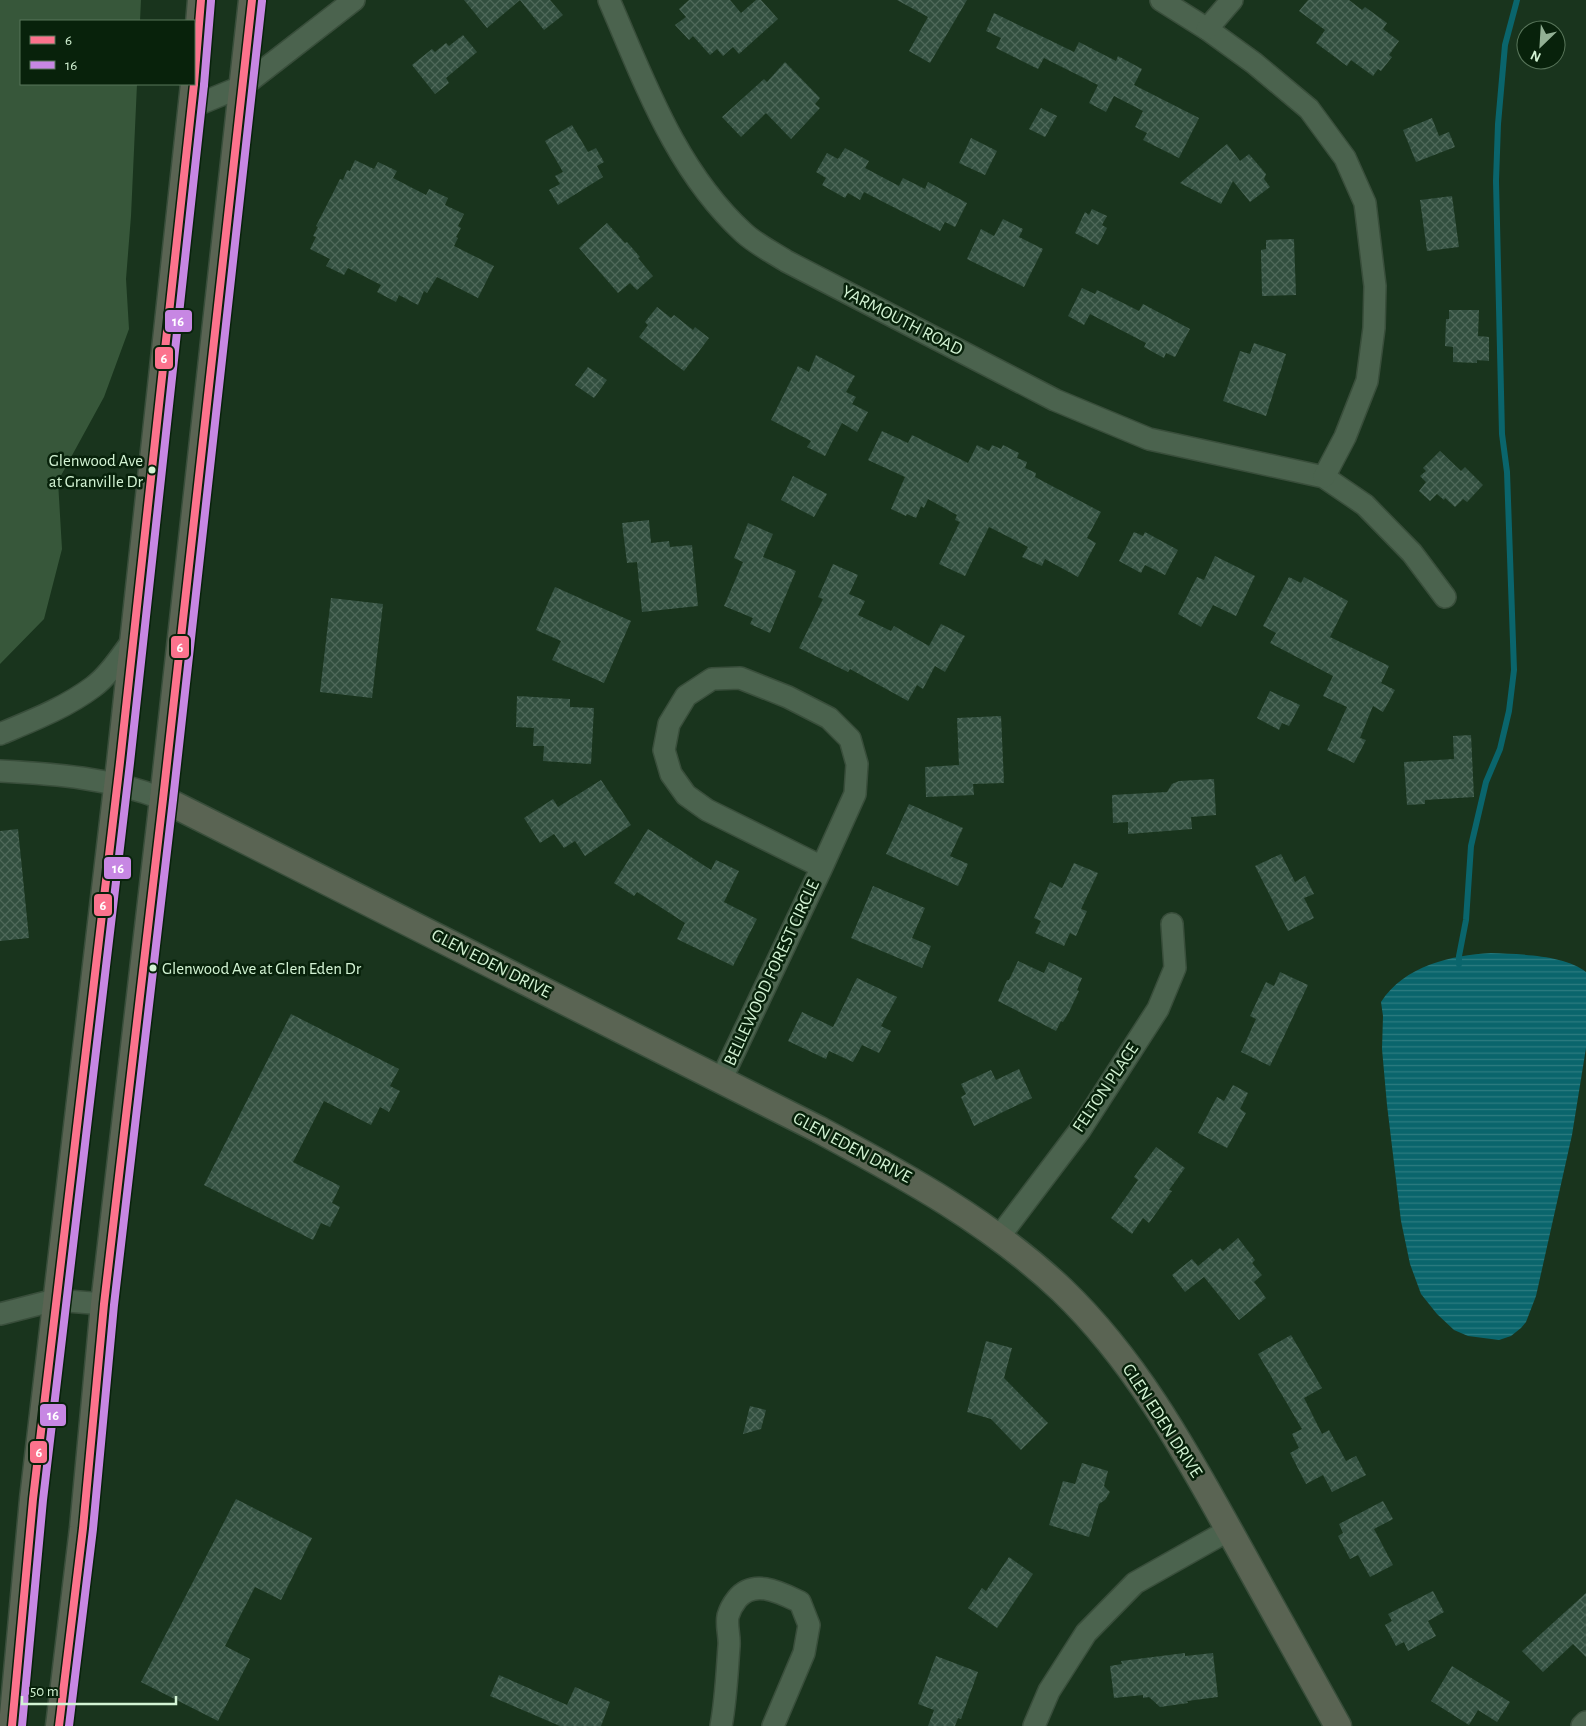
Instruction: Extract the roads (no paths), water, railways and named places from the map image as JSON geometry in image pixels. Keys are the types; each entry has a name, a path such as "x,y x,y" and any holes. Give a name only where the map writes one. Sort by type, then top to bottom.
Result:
{"main road":[{"path":"195,69 201,0"},
{"path":"59,1726 84,1528 104,1304 163,799 252,0"},
{"path":"12,1726 33,1499 118,784 193,92"},
{"name":"GLEN EDEN DRIVE","path":"163,799 818,1128 960,1209 999,1237 1063,1291 1097,1328 1130,1369 1159,1410 1229,1530 1338,1726"}],"street":[{"path":"193,92 243,86 354,0"},
{"name":"YARMOUTH ROAD","path":"609,0 660,119 690,170 716,204 746,235 786,261 1055,400 1149,439 1324,478 1365,506 1412,553 1445,597"},
{"path":"1161,0 1207,29 1254,63 1309,110 1345,158 1365,203 1375,286 1374,328 1366,381 1345,437 1324,478"},
{"path":"1207,29 1232,0"},
{"path":"0,734 62,706 94,686 110,670 133,640"},
{"name":"BELLEWOOD FOREST CIRCLE","path":"721,1080 822,867 855,794 857,764 850,739 829,718 788,697 740,678 712,679 686,696 669,724 664,750 671,774 686,795 707,810 822,867"},
{"path":"0,771 41,774 118,784 142,790 163,799"},
{"name":"FELTON PLACE","path":"999,1237 1080,1130 1158,1010 1175,968 1172,924"},
{"path":"0,1314 56,1300 104,1304"},
{"path":"1034,1726 1049,1691 1086,1633 1135,1583 1229,1530"},
{"path":"721,1726 725,1706 729,1641 727,1624 729,1614 740,1596 747,1591 760,1588 771,1589 800,1602 810,1625 804,1653 774,1726"},
{"path":"1582,1726 1586,1722"}],"water":[{"path":"1491,953 1541,956 1567,962 1586,972 1586,1048 1572,1135 1536,1296 1526,1322 1521,1328 1511,1336 1499,1340 1468,1336 1454,1330 1437,1314 1421,1294 1410,1264 1401,1221 1387,1105 1382,1049 1383,1016 1381,1002 1402,979 1415,971 1460,956"}],"waterway":[{"path":"1459,964 1466,920 1471,846 1486,782 1500,749 1509,711 1514,670 1507,472 1502,434 1496,181 1498,124 1505,45 1517,0"}],"place":[{"name":"Glenwood Ave at Granville Dr","path":"152,470"},
{"name":"Glenwood Ave at Glen Eden Dr","path":"153,968"}]}
